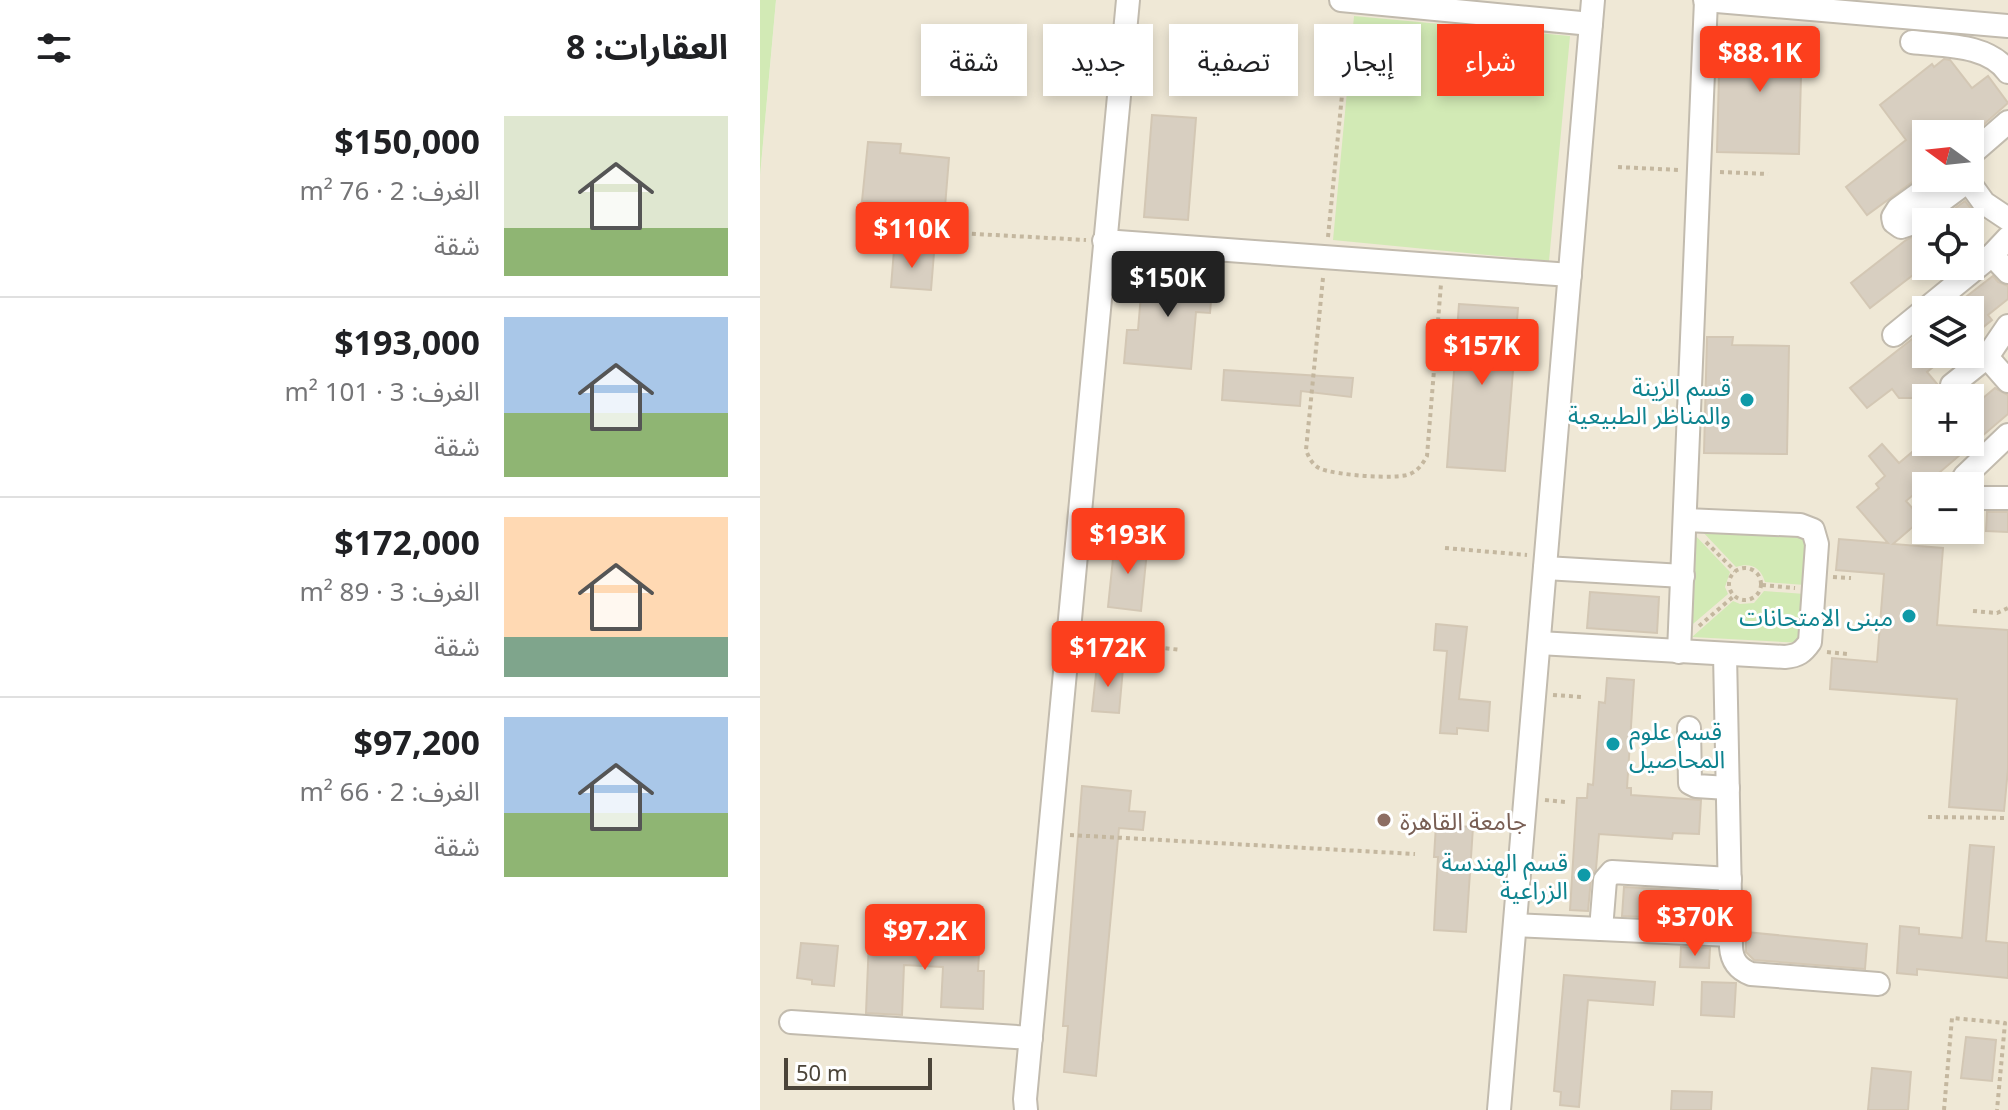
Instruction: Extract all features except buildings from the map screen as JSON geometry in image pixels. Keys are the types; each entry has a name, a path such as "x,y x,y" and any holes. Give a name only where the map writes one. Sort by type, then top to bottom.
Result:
{"street":[{"path":"1026,1110 1128,0"},
{"path":"1341,0 1591,24"},
{"path":"1499,1110 1593,0"},
{"path":"1679,647 1706,0 2008,26"},
{"path":"1912,42 1975,51 1990,56 2008,72"},
{"path":"1984,143 2008,122"},
{"path":"1928,192 1910,212 1945,192"},
{"path":"1976,192 1984,203 2008,219"},
{"path":"1894,335 1992,255 2008,238"},
{"path":"1104,241 1570,275"},
{"path":"1992,255 2008,272"},
{"path":"1953,384 1987,357 2008,326"},
{"path":"1987,357 2008,381"},
{"path":"1969,472 2008,435"},
{"path":"1984,498 2008,498"},
{"path":"1539,643 1679,647 1725,654 1785,657 1795,656 1804,650 1810,642 1817,536 1807,526 1685,520"},
{"path":"1546,562 1683,576"},
{"path":"1725,654 1734,962 1744,971 1878,984"},
{"path":"1689,728 1690,783 1728,788"},
{"path":"1601,929 1605,880 1612,872 1730,879"},
{"path":"1515,925 1731,935"},
{"path":"791,1022 1031,1038"}],"path":[{"path":"1342,96 1306,450 1322,470 1393,477 1410,474 1423,463 1429,447 1442,266"},
{"path":"884,229 1104,241"},
{"path":"1685,520 1735,571"},
{"path":"1445,548 1546,562"},
{"path":"1740,568 1758,573 1762,585 1756,597 1745,601 1734,596 1728,586 1735,571 1740,568"},
{"path":"1762,585 1814,589"},
{"path":"1679,647 1734,596"},
{"path":"1973,611 1997,613 2008,608"},
{"path":"1068,637 1181,650"},
{"path":"1535,693 1582,697"},
{"path":"1928,817 2008,818"},
{"path":"1050,834 1415,854"},
{"path":"1944,1110 1952,1018 2005,1023 1997,1110"}],"shaded area":[{"name":"جامعة القاهرة","path":"776,0 2008,0 2008,1110 760,1110 760,176"}],"green space":[{"path":"760,0 776,0 760,176"},
{"path":"1354,16 1440,24 1437,24 1437,96 1544,96 1544,34 1570,36 1549,261 1333,240 1346,96 1421,96 1421,24 1353,24"},
{"path":"1700,529 1808,535 1805,585 1765,582 1754,567 1736,567"},
{"path":"1693,533 1730,572 1725,587 1728,594 1687,629"},
{"path":"1764,591 1805,594 1802,643 1692,637 1733,601 1754,603"}],"place":[{"name":"قسم الزينة والمناظر الطبيعية","path":"1747,400"},
{"name":"مبنى الامتحانات","path":"1909,616"},
{"name":"قسم علوم المحاصيل","path":"1613,744"},
{"name":"جامعة القاهرة","path":"1384,820"},
{"name":"قسم الهندسة الزراعية","path":"1584,875"}]}
